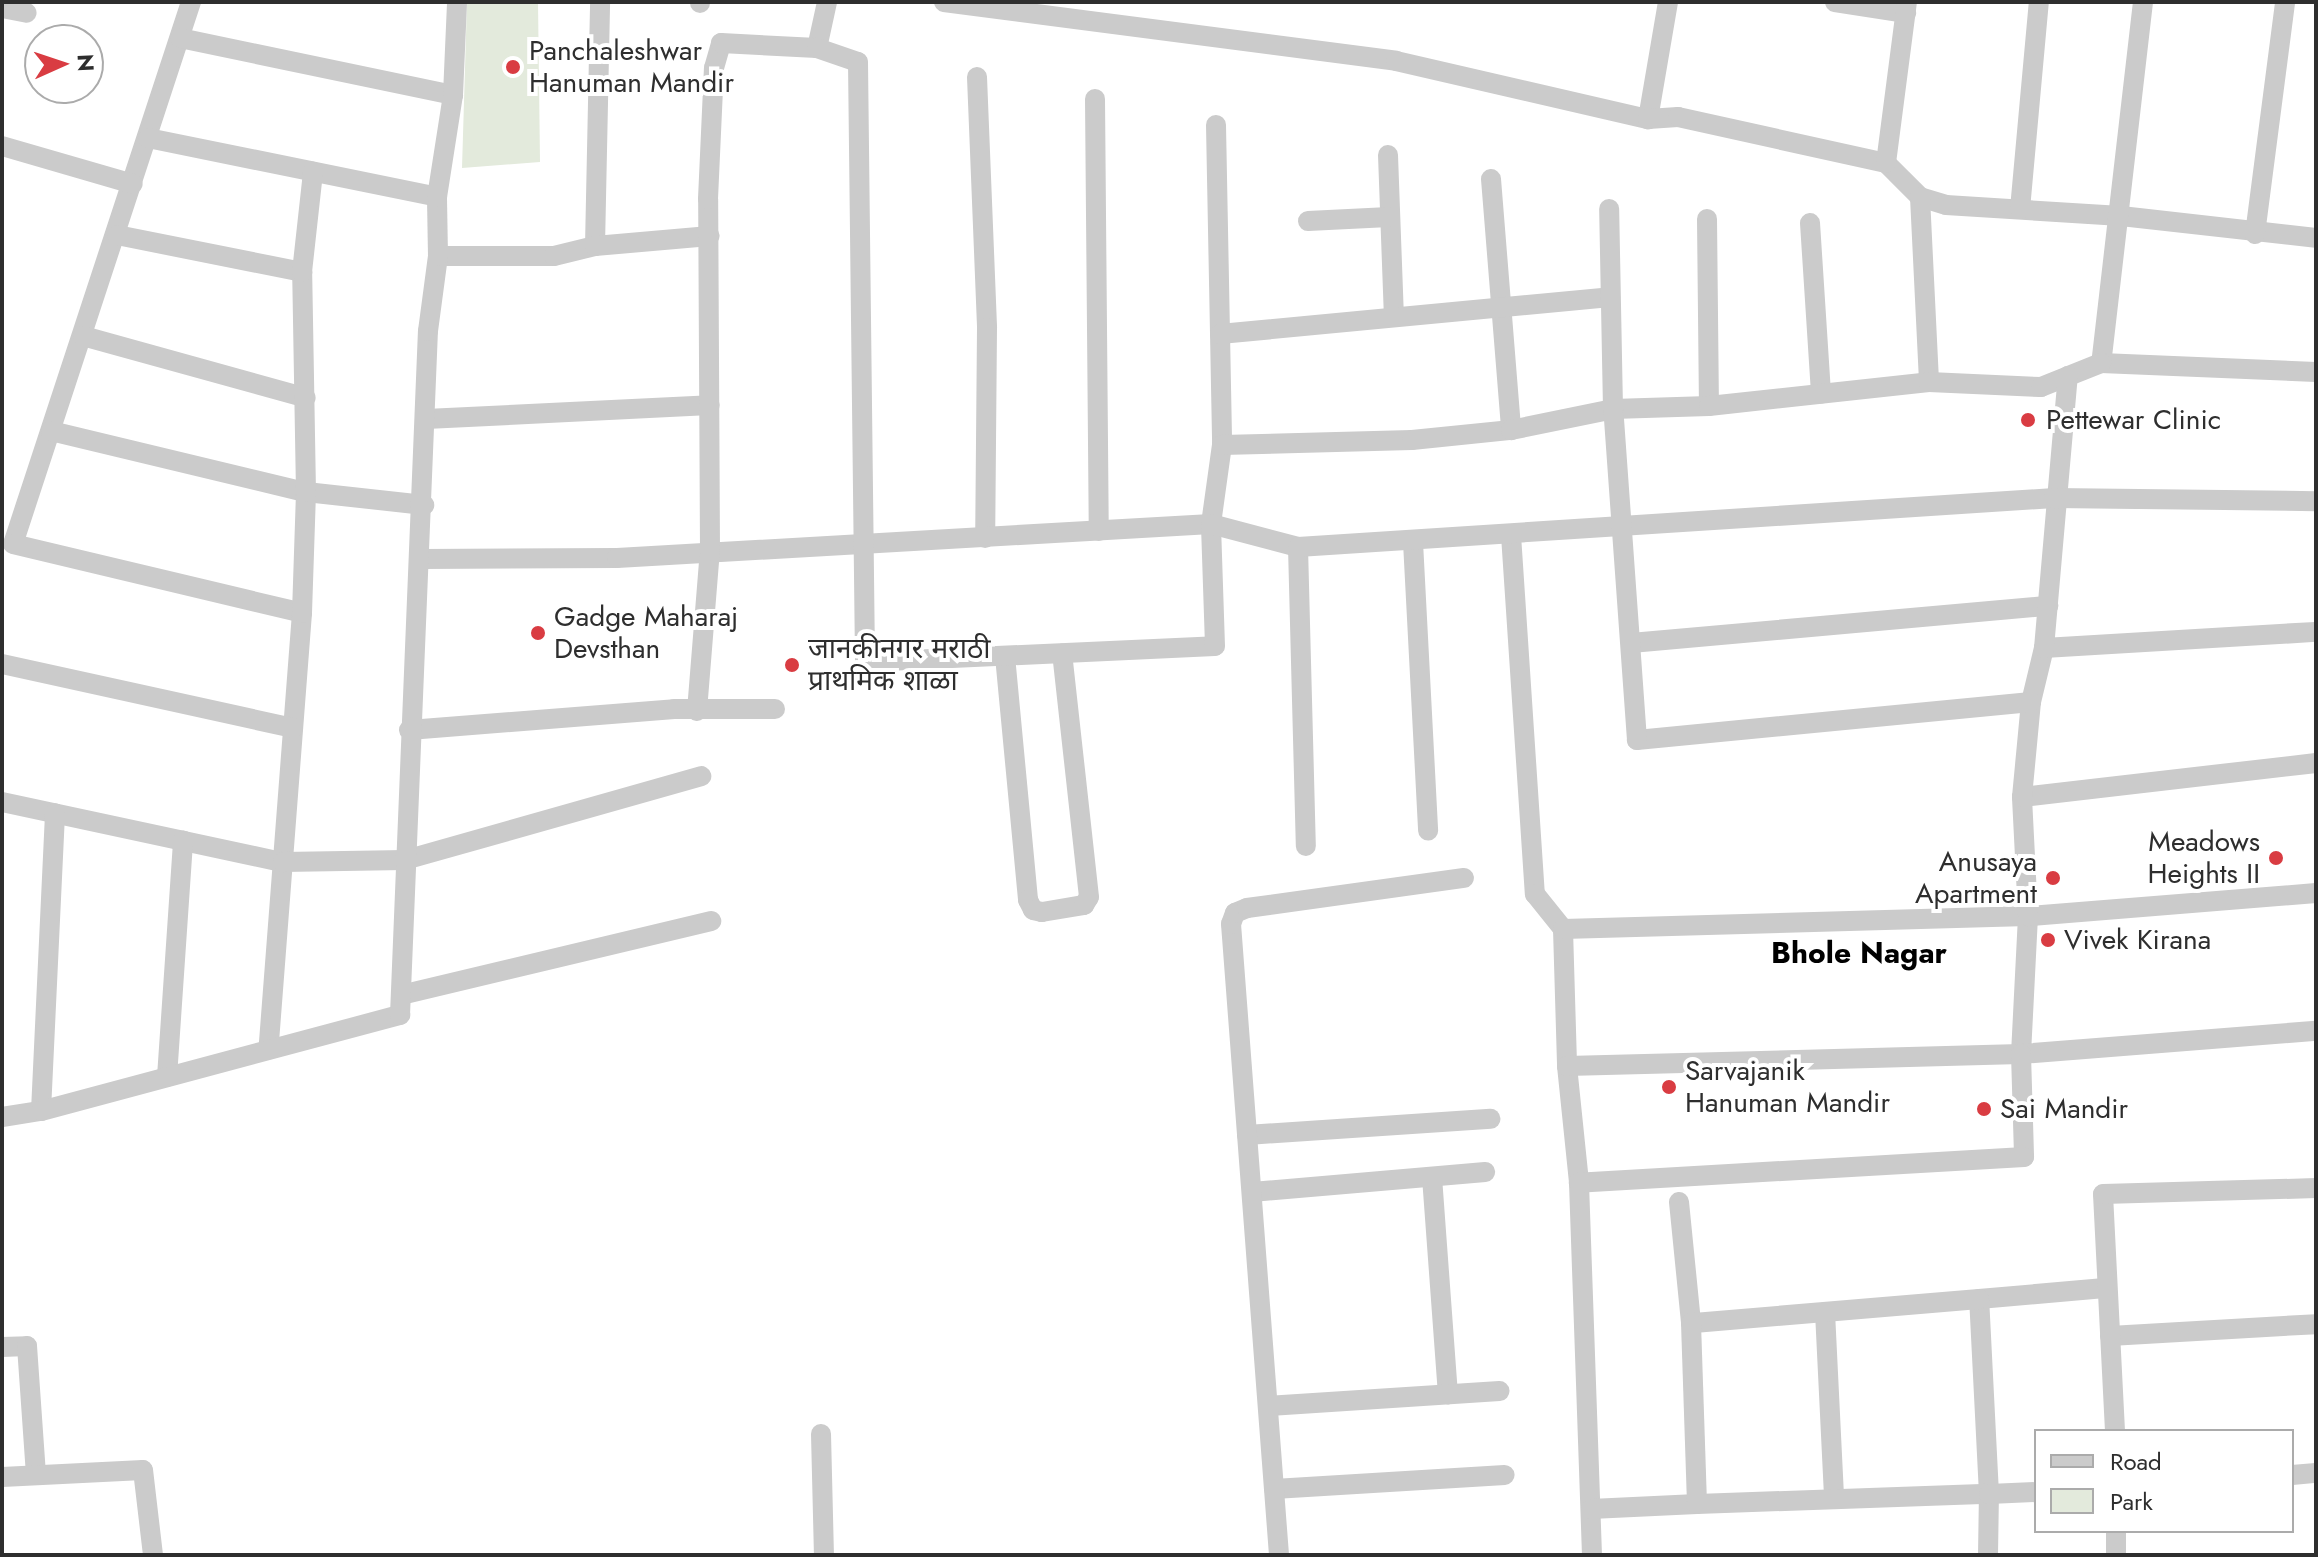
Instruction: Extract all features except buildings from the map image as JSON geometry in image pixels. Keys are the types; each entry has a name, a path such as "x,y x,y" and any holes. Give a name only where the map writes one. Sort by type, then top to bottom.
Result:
{"street":[{"path":"191,2 51,431 8,536 302,613"},
{"path":"2,1117 41,1111 400,1015 409,730 422,559 428,331 438,256 437,197 453,95 457,2"},
{"path":"595,246 600,2"},
{"path":"817,48 827,2"},
{"path":"944,2 1396,61 1648,119 1678,117 1886,163 1920,197 1946,205 2121,216 2255,234 2316,238"},
{"path":"1648,119 1668,2"},
{"path":"1835,2 1906,8 1886,163"},
{"path":"2020,209 2039,2"},
{"path":"2101,363 2121,216 2143,2"},
{"path":"2255,234 2285,2"},
{"path":"2,8 27,13"},
{"path":"180,38 453,95"},
{"path":"697,711 710,551 710,236 714,68 721,43 817,48 858,62 867,541 865,662 1215,646 1211,524 1222,445 1216,125"},
{"path":"977,77 987,328 985,538"},
{"path":"1095,99 1099,531"},
{"path":"148,138 437,197"},
{"path":"2,146 133,184"},
{"path":"1388,155 1394,317"},
{"path":"268,1050 302,613 306,398 302,272 313,172"},
{"path":"1491,179 1498,305 1511,430"},
{"path":"1920,197 1929,382"},
{"path":"1609,209 1613,409 1637,740 2031,702"},
{"path":"1308,221 1389,217"},
{"path":"1707,219 1709,406"},
{"path":"1810,223 1821,394"},
{"path":"117,235 302,272"},
{"path":"438,256 554,256 595,246 710,236"},
{"path":"1220,334 1498,305 1610,297"},
{"path":"83,336 306,398"},
{"path":"1222,445 1412,440 1511,430 1613,409 1709,406 1929,382 2041,387 2101,363 2316,372"},
{"path":"1579,1183 2024,1157 2021,1054 2028,916 2022,797 2031,702 2044,648 2054,498 2068,376"},
{"path":"426,419 710,405"},
{"path":"51,431 306,492 424,505"},
{"path":"422,559 539,561 1211,524 1298,547 1413,542 2054,498 2316,501"},
{"path":"1511,535 1535,894 1563,929 1567,1066 1579,1183 1592,1555"},
{"path":"1413,542 1428,831"},
{"path":"1298,547 1306,846"},
{"path":"1631,643 2048,606"},
{"path":"2044,648 2316,632"},
{"path":"1005,656 1028,900 1033,910 1042,912 1084,905 1089,897 1062,653"},
{"path":"2,664 293,728"},
{"path":"409,730 674,709 775,709"},
{"path":"2022,797 2316,763"},
{"path":"2,802 283,862 405,860 701,776"},
{"path":"41,1111 55,813"},
{"path":"167,1077 183,841"},
{"path":"1279,1555 1231,924 1235,913 1464,878"},
{"path":"1563,929 2028,916 2316,893"},
{"path":"401,995 711,921"},
{"path":"1567,1066 2021,1054 2316,1031"},
{"path":"1247,1135 1490,1119"},
{"path":"1252,1192 1485,1172"},
{"path":"1432,1177 1448,1394"},
{"path":"2115,1429 2105,1288 2103,1194 2316,1188"},
{"path":"1679,1202 1691,1323 1697,1504"},
{"path":"1691,1323 2105,1288"},
{"path":"1979,1299 1989,1494 1988,1555"},
{"path":"1825,1312 1834,1499"},
{"path":"2110,1336 2316,1324"},
{"path":"2,1347 27,1346 36,1475"},
{"path":"1268,1406 1500,1391"},
{"path":"821,1434 824,1555"},
{"path":"2,1477 143,1470 153,1555"},
{"path":"2294,1475 2316,1473"},
{"path":"1274,1489 1505,1475"},
{"path":"1591,1509 2034,1492"},
{"path":"2116,1533 2116,1555"}],"green space":[{"path":"467,2 538,2 540,162 462,168"}],"place":[{"name":"Panchaleshwar Hanuman Mandir","path":"513,67"},
{"name":"Pettewar Clinic","path":"2028,420"},
{"name":"Gadge Maharaj Devsthan","path":"538,633"},
{"name":"जानकीनगर मराठी प्राथमिक शाळा","path":"792,665"},
{"name":"Meadows Heights II","path":"2276,858"},
{"name":"Anusaya Apartment","path":"2053,878"},
{"name":"Vivek Kirana","path":"2048,940"},
{"name":"Sarvajanik Hanuman Mandir","path":"1669,1087"},
{"name":"Sai Mandir","path":"1984,1109"}],"district":[{"name":"Bhole Nagar","path":"1859,953"}]}
